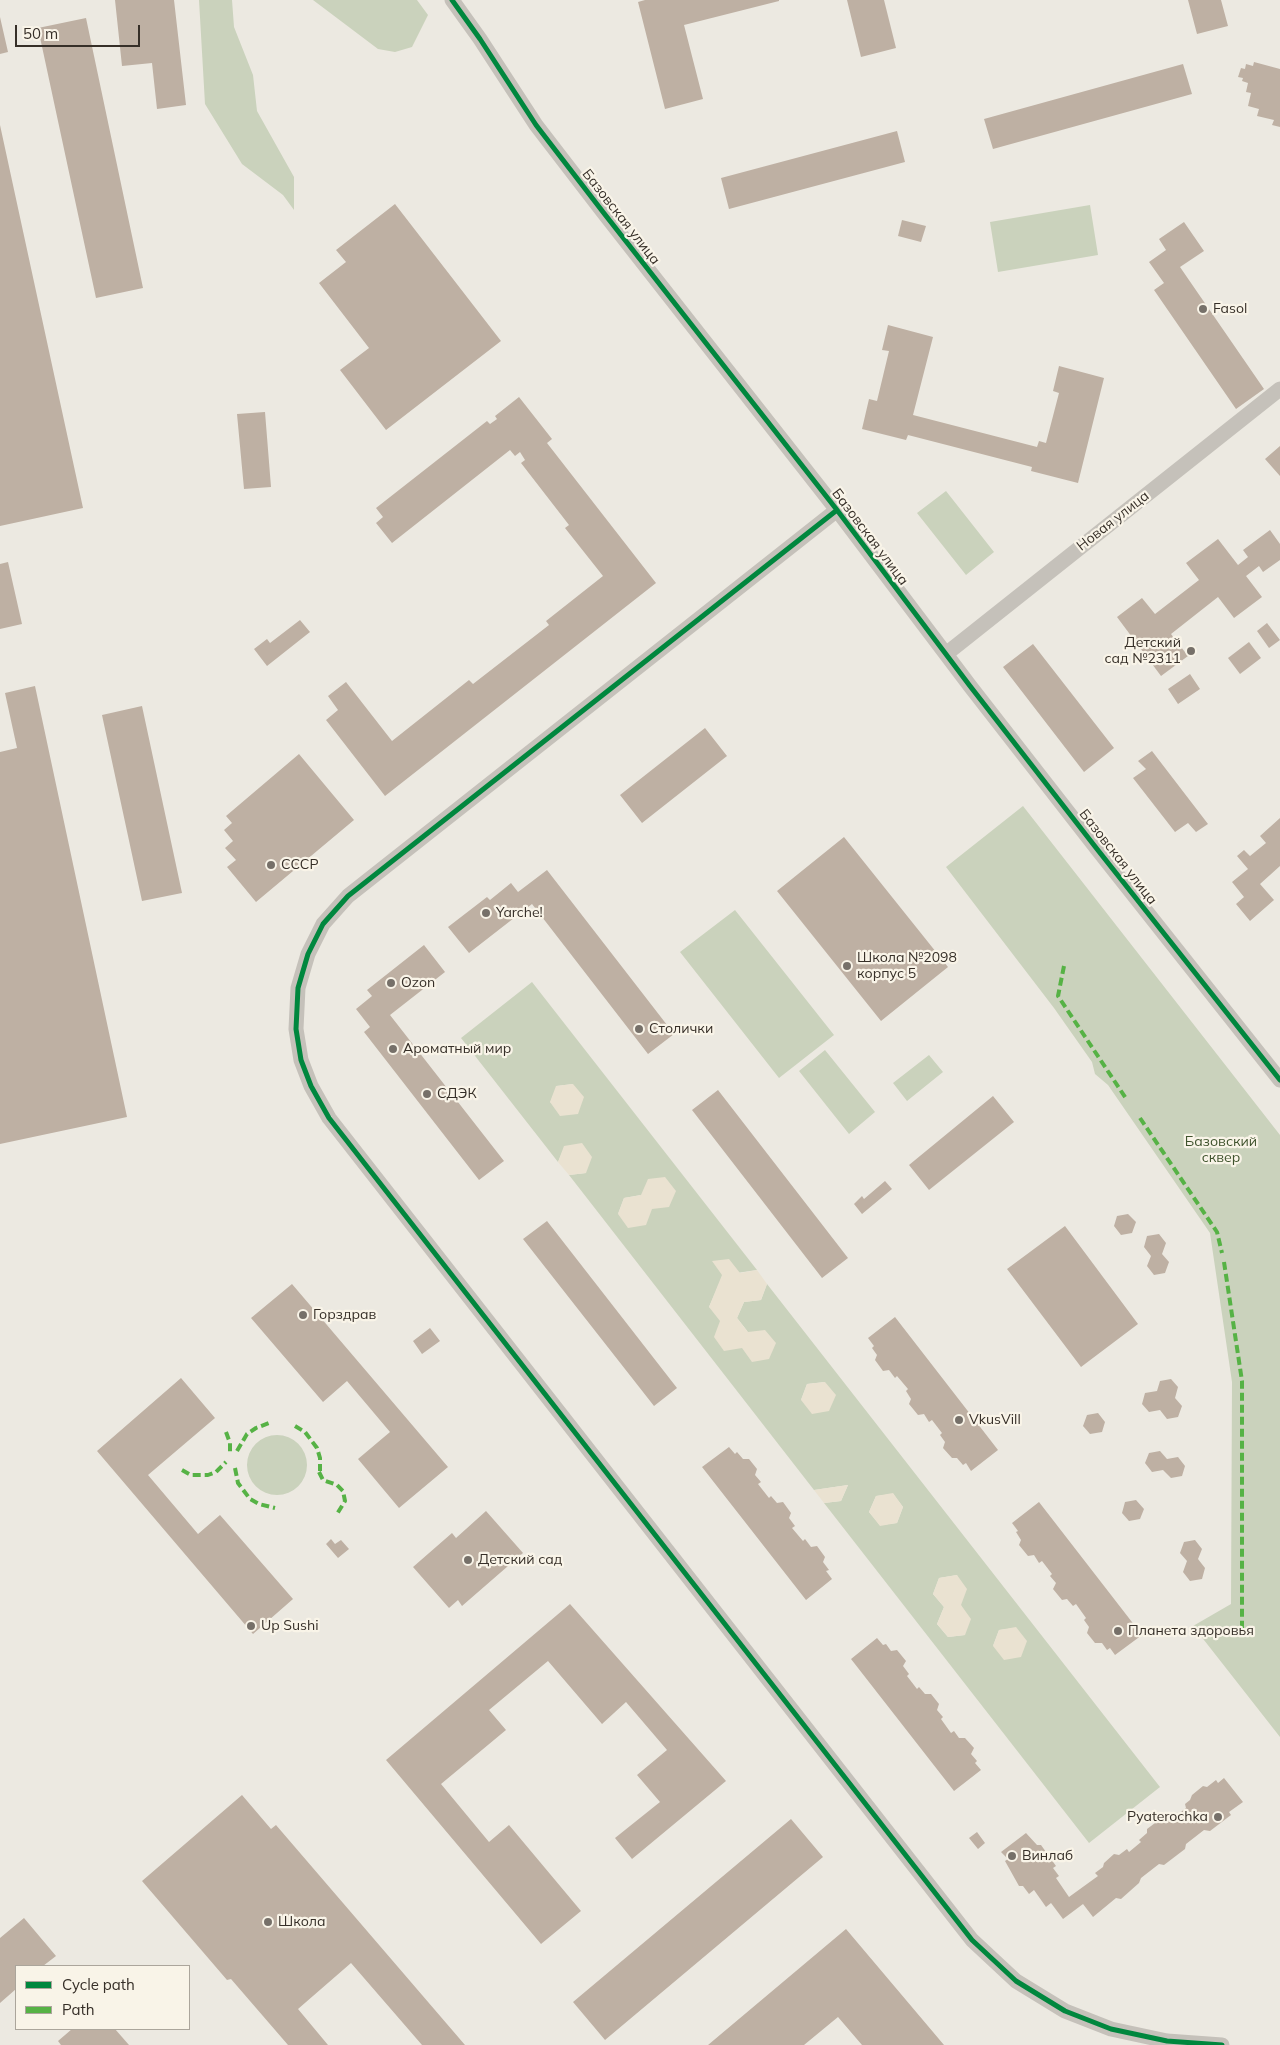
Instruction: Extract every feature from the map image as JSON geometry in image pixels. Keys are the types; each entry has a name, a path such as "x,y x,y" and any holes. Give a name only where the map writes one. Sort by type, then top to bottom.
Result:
{"street":[{"name":"Базовская улица","path":"452,0 536,125 608,219 837,510 1097,849 1280,1080"},
{"name":"Новая улица","path":"946,654 1280,389"},
{"path":"837,510 348,896 323,924 308,954 298,988 296,1029 301,1060 311,1086 329,1118 972,1940 1016,1981 1065,2011 1111,2029 1167,2041 1222,2045"}],"green space":[{"path":"199,0 232,0 234,27 253,75 257,111 294,177 294,210 283,195 242,164 205,104"},
{"path":"313,0 417,0 428,15 412,47 395,52 378,49"},
{"path":"1090,205 1098,255 998,272 990,222"},
{"path":"946,491 994,552 966,575 917,513"},
{"name":"Базовский сквер","path":"1023,806 1280,1135 1280,1737 1193,1626 1231,1604 1232,1382 1210,1233 1108,1085 1095,1074 1092,1062 1054,1008 946,867"},
{"path":"735,910 834,1035 779,1078 680,952"},
{"path":"532,982 757,1270 723,1275 709,1307 748,1332 737,1318 744,1302 761,1300 767,1284 1160,1787 1089,1843 824,1503 841,1501 848,1485 814,1490 569,1175 586,1173 565,1146 558,1162 461,1038","holes":["573,1084 550,1103 557,1086","641,1195 618,1214 624,1198","825,1382 801,1400 807,1384","893,1494 903,1507 897,1523 880,1525 869,1512 876,1496","957,1575 965,1635 948,1637 937,1624 944,1607 933,1594 939,1578","1016,1628 993,1646 999,1630"]},
{"path":"825,1050 875,1112 849,1134 799,1071"},
{"path":"929,1055 943,1072 907,1101 893,1083"},
{"path":"271,1435 283,1435 294,1440 302,1448 307,1459 305,1477 294,1490 283,1495 271,1495 260,1490 252,1482 247,1471 247,1459 252,1448 260,1440"}],"shaded area":[{"path":"573,1084 584,1097 578,1114 560,1116 550,1102 556,1086"},
{"path":"582,1143 592,1157 586,1173 569,1175 558,1162 564,1146"},
{"path":"665,1177 676,1191 669,1207 652,1209 646,1225 628,1228 618,1214 624,1198 641,1195 648,1179"},
{"path":"729,1259 740,1273 757,1270 767,1284 761,1300 744,1302 737,1318 748,1332 765,1330 776,1343 769,1359 752,1362 742,1348 724,1351 714,1337 720,1321 709,1307 722,1275 712,1261"},
{"path":"825,1382 836,1395 829,1411 812,1414 801,1400 807,1384"},
{"path":"848,1485 841,1501 824,1503 814,1490"},
{"path":"893,1493 903,1507 897,1523 880,1526 869,1512 876,1496"},
{"path":"957,1575 967,1589 961,1605 971,1619 965,1635 948,1637 937,1624 944,1607 933,1594 939,1578"},
{"path":"1016,1627 1027,1641 1021,1657 1004,1660 993,1646 999,1630"}],"building":[{"path":"115,0 174,0 186,105 157,109 152,63 122,66"},
{"path":"645,0 779,1 684,25 703,99 665,109 638,2"},
{"path":"847,0 884,0 896,48 861,57"},
{"path":"1188,0 1221,0 1228,26 1197,34"},
{"path":"0,17 8,52 0,54"},
{"path":"86,18 143,288 96,298 38,28"},
{"path":"1254,62 1280,69 1280,127 1272,125 1274,120 1257,116 1259,109 1248,106 1251,93 1246,92 1248,83 1242,81 1243,78 1238,77 1241,68 1245,69 1246,64 1253,66"},
{"path":"1183,64 1192,94 993,149 984,119"},
{"path":"0,125 83,508 0,526"},
{"path":"897,131 905,162 729,209 721,178"},
{"path":"395,204 501,341 386,430 340,370 369,348 319,283 346,262 336,250"},
{"path":"902,220 926,226 921,242 898,236"},
{"path":"1184,222 1204,251 1180,267 1264,389 1236,409 1154,290 1164,283 1149,262 1166,250 1159,239"},
{"path":"888,325 933,337 913,415 1037,447 1039,441 1046,443 1059,393 1053,391 1059,366 1104,378 1078,483 1031,471 1032,467 908,435 906,440 862,429 869,399 877,401 889,351 882,350"},
{"path":"519,397 552,439 547,443 656,583 385,796 326,720 338,710 328,696 346,682 392,741 469,680 473,684 549,625 546,621 603,576 565,528 569,525 521,463 525,460 520,452 515,456 510,450 392,543 376,523 383,517 376,508 487,421 490,424 497,419 495,416"},
{"path":"265,412 271,487 244,489 237,414"},
{"path":"1280,446 1280,476 1265,459"},
{"path":"1270,530 1280,544 1280,560 1263,572 1259,566 1246,576 1262,597 1234,618 1218,597 1171,634 1188,656 1161,676 1117,617 1142,598 1155,614 1199,580 1186,563 1218,539 1238,565 1248,557 1243,550"},
{"path":"8,562 22,624 0,629 0,564"},
{"path":"300,620 310,632 267,666 254,649 267,639 270,643"},
{"path":"1267,623 1280,640 1269,648 1257,631"},
{"path":"1249,642 1261,658 1240,674 1228,658"},
{"path":"1033,644 1114,748 1084,772 1003,667"},
{"path":"1190,674 1200,689 1178,704 1168,689"},
{"path":"35,686 127,1117 0,1144 0,752 17,748 5,693"},
{"path":"142,706 182,893 142,901 102,715"},
{"path":"705,728 727,756 642,823 620,795"},
{"path":"1152,751 1208,824 1196,832 1188,823 1175,832 1133,778 1146,769 1138,761"},
{"path":"299,754 354,820 256,902 227,867 236,860 225,848 233,841 224,830 232,823 226,816"},
{"path":"1280,818 1280,866 1260,884 1274,900 1250,921 1236,904 1244,897 1232,882 1248,869 1237,856 1244,850 1250,856 1266,843 1260,836"},
{"path":"844,837 948,967 881,1021 777,891"},
{"path":"547,870 674,1034 648,1054 532,904 469,953 448,927 487,897 490,900 511,883 518,892"},
{"path":"424,945 445,972 390,1015 504,1161 479,1180 364,1032 370,1027 356,1009 372,996 367,990"},
{"path":"718,1090 848,1258 822,1278 692,1110"},
{"path":"993,1096 1014,1122 929,1190 909,1165"},
{"path":"885,1181 892,1189 862,1214 854,1204 862,1196 864,1199"},
{"path":"1128,1214 1136,1222 1132,1233 1121,1235 1114,1226 1117,1216"},
{"path":"547,1221 677,1388 654,1406 523,1239"},
{"path":"1065,1226 1138,1324 1081,1367 1007,1269"},
{"path":"1159,1234 1166,1243 1162,1254 1169,1262 1165,1273 1154,1275 1147,1266 1151,1256 1144,1247 1147,1236"},
{"path":"292,1284 448,1467 399,1508 358,1459 390,1432 347,1381 323,1402 251,1318"},
{"path":"895,1317 998,1450 971,1471 966,1463 963,1465 957,1458 952,1458 943,1448 945,1442 940,1435 942,1433 932,1420 929,1422 924,1414 918,1415 909,1404 911,1399 906,1391 908,1389 897,1376 895,1378 889,1370 883,1371 875,1360 877,1355 872,1348 874,1346 868,1338"},
{"path":"430,1328 440,1341 422,1354 413,1341"},
{"path":"181,1378 215,1418 148,1475 198,1534 220,1515 293,1599 253,1634 97,1451"},
{"path":"1171,1379 1178,1387 1175,1398 1182,1406 1178,1417 1167,1419 1160,1410 1149,1412 1142,1404 1145,1393 1157,1391 1160,1381"},
{"path":"1098,1413 1105,1422 1102,1432 1090,1434 1083,1426 1087,1415"},
{"path":"729,1447 743,1459 749,1459 757,1469 755,1475 761,1482 758,1484 769,1498 771,1496 777,1503 783,1502 791,1513 789,1518 795,1526 792,1528 811,1547 817,1546 825,1557 823,1562 829,1570 826,1571 832,1579 806,1600 702,1467"},
{"path":"1160,1451 1167,1459 1178,1457 1185,1466 1182,1476 1171,1478 1163,1470 1152,1472 1145,1463 1149,1453"},
{"path":"1136,1500 1144,1509 1140,1519 1129,1521 1122,1513 1125,1502"},
{"path":"1039,1502 1142,1635 1115,1655 1110,1648 1107,1650 1102,1643 1095,1643 1087,1633 1089,1627 1084,1620 1086,1618 1076,1604 1073,1606 1067,1599 1062,1600 1053,1589 1056,1583 1042,1561 1039,1563 1034,1555 1028,1556 1019,1545 1021,1540 1016,1532 1018,1531 1012,1523"},
{"name":"Детский сад","path":"486,1511 523,1553 462,1606 458,1600 449,1608 413,1567 452,1533 456,1538"},
{"path":"331,1539 335,1544 341,1540 349,1549 338,1558 326,1544"},
{"path":"1195,1540 1202,1549 1198,1559 1205,1568 1202,1579 1190,1581 1183,1572 1187,1561 1180,1553 1184,1542"},
{"path":"570,1604 726,1781 632,1859 615,1838 660,1802 637,1775 667,1750 626,1702 602,1724 548,1661 489,1710 506,1730 441,1784 489,1842 509,1825 581,1911 541,1944 386,1760"},
{"path":"877,1638 883,1645 886,1644 891,1651 897,1650 906,1661 903,1666 909,1674 907,1676 917,1689 919,1687 925,1694 931,1694 939,1704 937,1710 951,1733 954,1731 959,1738 965,1738 974,1748 971,1754 981,1770 954,1791 851,1659"},
{"path":"1224,1778 1243,1802 1229,1812 1231,1815 1210,1831 1204,1830 1186,1844 1185,1849 1164,1865 1159,1864 1141,1878 1139,1883 1121,1899 1116,1898 1093,1917 1083,1904 1063,1919 1051,1903 1046,1907 1034,1890 1029,1894 1023,1886 1019,1886 1005,1861 1008,1859 1001,1852 1026,1833 1037,1845 1041,1845 1056,1866 1053,1868 1059,1876 1056,1878 1069,1897 1098,1876 1095,1873 1114,1854 1119,1855 1127,1849 1129,1852 1141,1842 1139,1840 1147,1833 1147,1829 1159,1820 1164,1821 1171,1815 1173,1818 1186,1808 1185,1804 1203,1786 1207,1787 1216,1780 1218,1783"},
{"name":"Школа","path":"242,1795 271,1829 276,1825 465,2045 422,2045 351,1963 298,2009 328,2045 288,2045 231,1979 227,1980 142,1881"},
{"path":"791,1819 823,1857 605,2040 573,2002"},
{"path":"977,1832 985,1843 978,1849 969,1838"},
{"path":"24,1918 56,1956 44,1965 15,1965 15,1990 0,2003 0,1938"},
{"path":"846,1929 944,2045 862,2045 838,2017 804,2045 708,2045"},
{"path":"71,2030 116,2030 129,2045 61,2045 58,2041"}],"marked path":[{"path":"1064,966 1058,996 1127,1100"},
{"path":"1140,1118 1217,1232 1222,1253"},
{"path":"1224,1262 1242,1381 1242,1628"},
{"path":"237,1451 247,1434 269,1423"},
{"path":"295,1426 305,1432 317,1448 320,1458 320,1471"},
{"path":"226,1432 230,1443 230,1452"},
{"path":"182,1470 191,1475 208,1475 216,1472 226,1462"},
{"path":"235,1468 238,1483 250,1499 259,1504 275,1508"},
{"path":"319,1472 323,1480 337,1485 343,1491 345,1501 337,1514"}],"cycle path":[{"path":"452,0 536,125 837,510 970,686 1280,1080"},
{"path":"837,510 348,896 323,924 308,954 298,988 296,1029 301,1060 311,1086 329,1118 972,1940 1016,1981 1065,2011 1111,2029 1167,2041 1222,2045"}],"place":[{"name":"Fasol","path":"1203,309"},
{"name":"Детский сад №2311","path":"1191,651"},
{"name":"СССР","path":"271,865"},
{"name":"Yarche!","path":"486,913"},
{"name":"Школа №2098 корпус 5","path":"847,966"},
{"name":"Ozon","path":"391,983"},
{"name":"Столички","path":"639,1029"},
{"name":"Ароматный мир","path":"393,1049"},
{"name":"СДЭК","path":"427,1094"},
{"name":"Горздрав","path":"303,1315"},
{"name":"VkusVill","path":"959,1420"},
{"name":"Детский сад","path":"468,1560"},
{"name":"Up Sushi","path":"251,1626"},
{"name":"Планета здоровья","path":"1118,1631"},
{"name":"Pyaterochka","path":"1218,1817"},
{"name":"Винлаб","path":"1012,1856"},
{"name":"Школа","path":"268,1922"}]}
